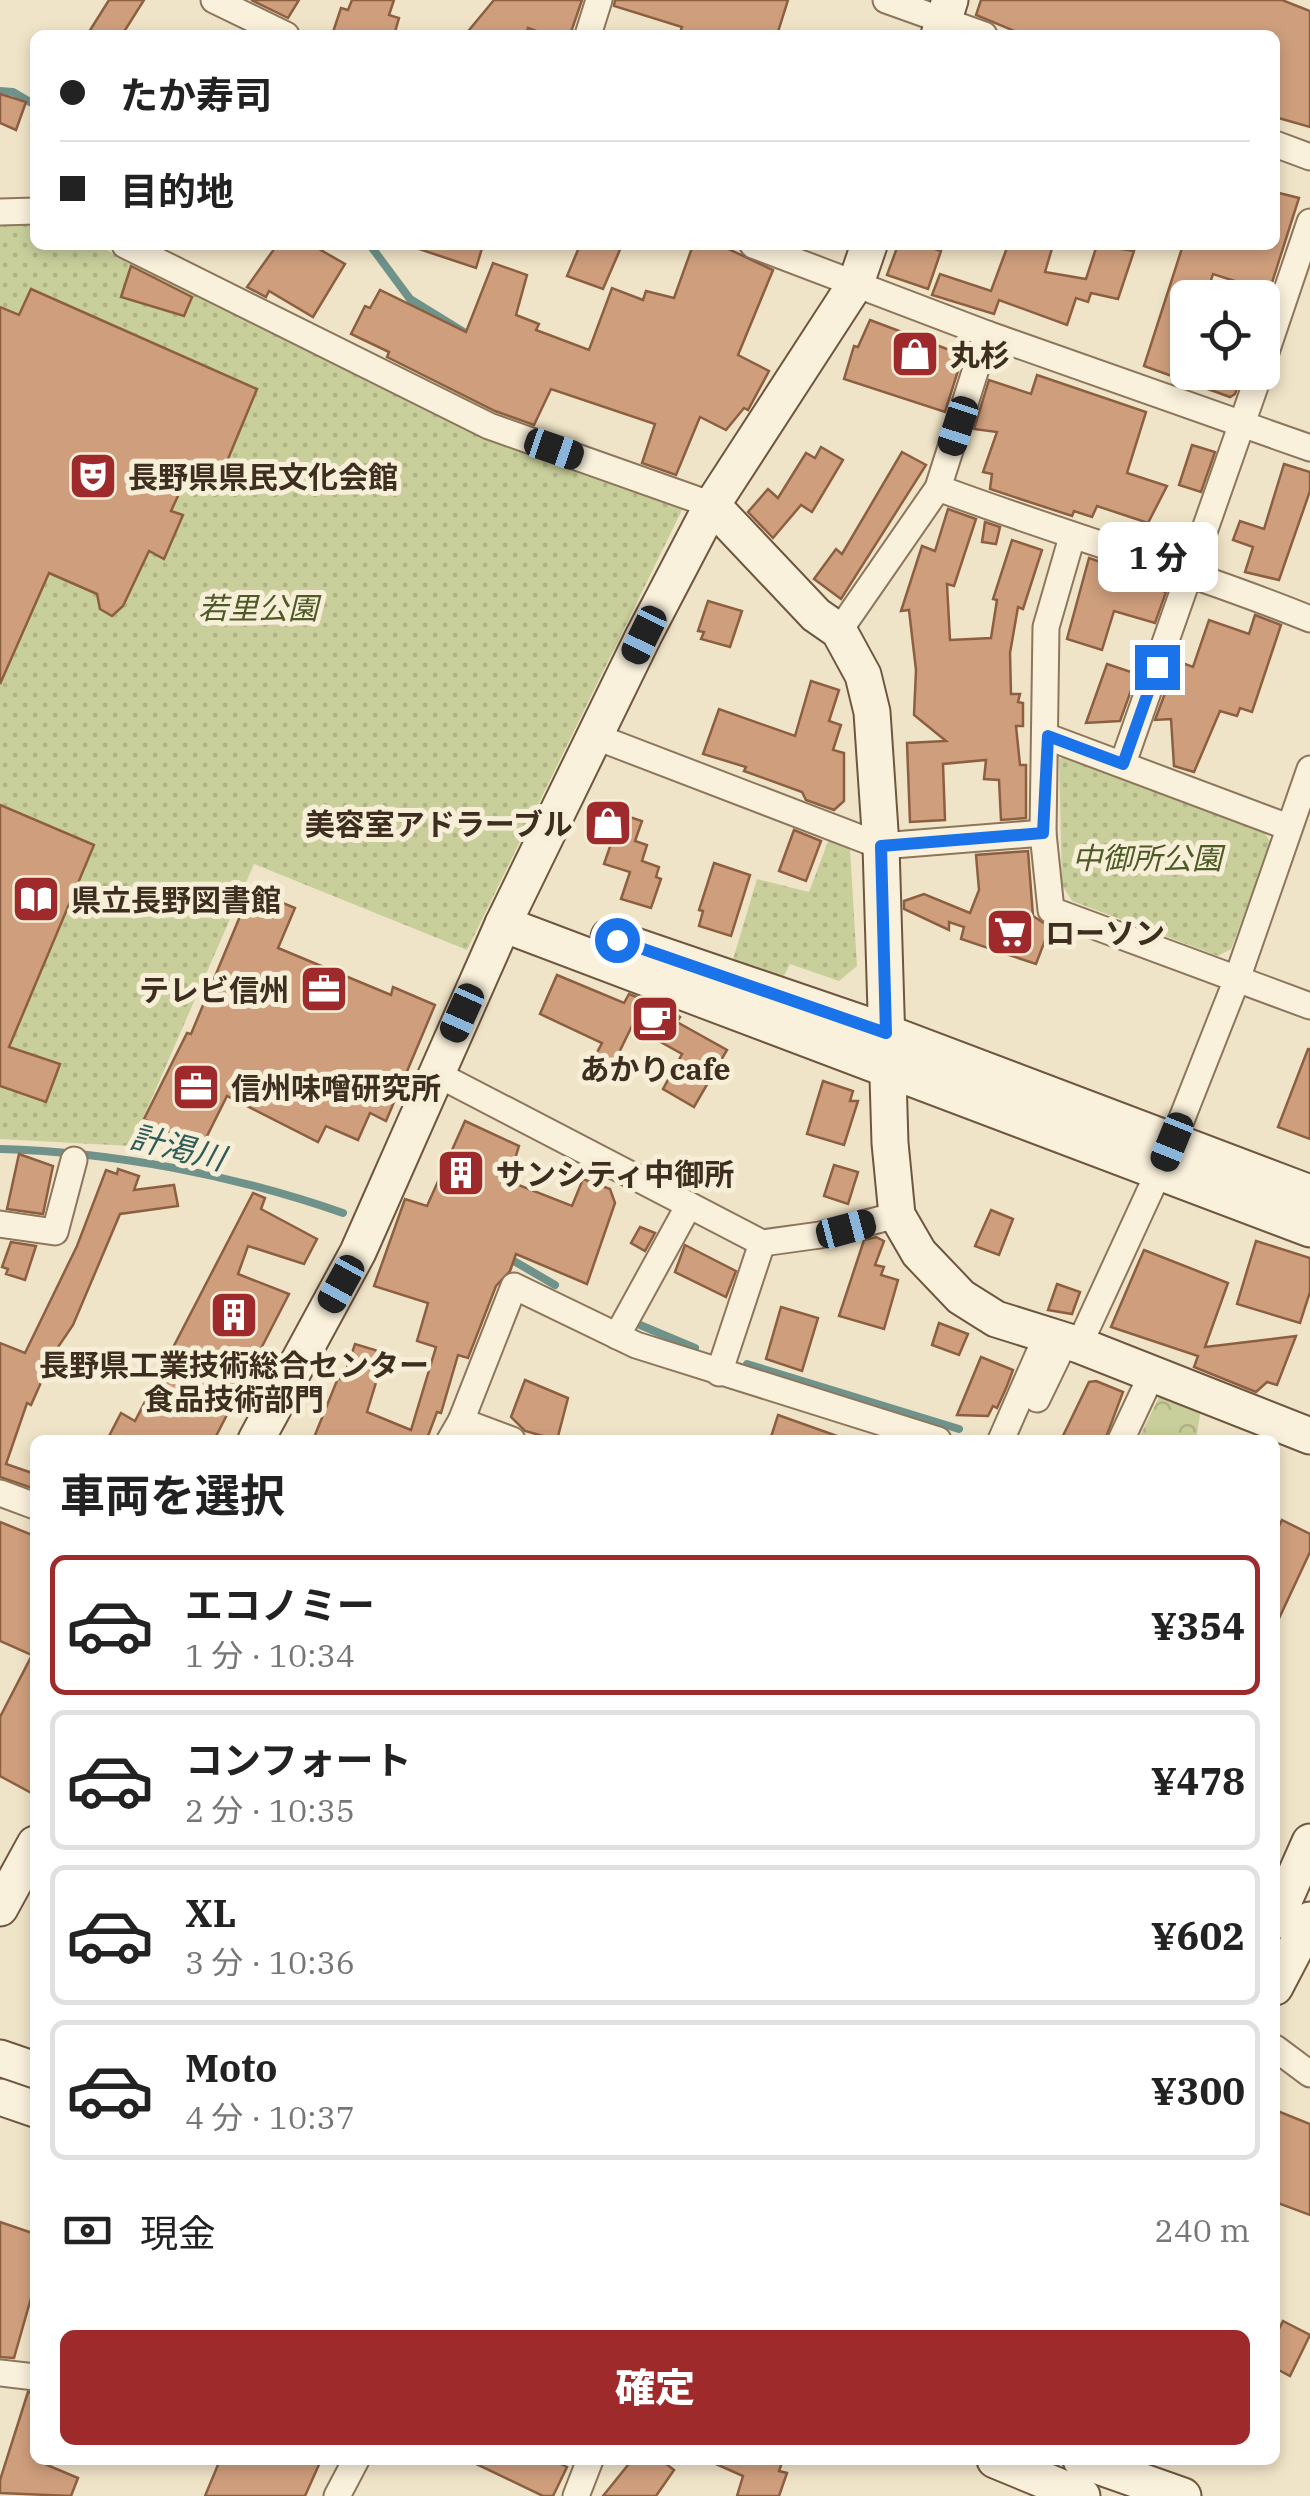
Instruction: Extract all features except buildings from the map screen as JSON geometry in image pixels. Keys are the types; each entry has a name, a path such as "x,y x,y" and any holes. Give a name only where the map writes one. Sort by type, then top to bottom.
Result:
{"street":[{"path":"214,0 276,30"},
{"path":"590,30 599,0"},
{"path":"886,0 972,30"},
{"path":"1280,146 1310,157"},
{"path":"0,212 30,210"},
{"path":"1280,311 1310,222"},
{"path":"135,250 489,426 712,505 816,615 838,631 862,676 872,712 897,1215 918,1253 961,1297 996,1318 1152,1374 1290,1437"},
{"path":"767,250 987,334 1310,448"},
{"path":"259,1435 358,1252 508,914 712,505 856,283 867,250"},
{"path":"838,631 938,488 987,334"},
{"path":"1123,764 1254,390"},
{"path":"938,488 1072,537 1190,571 1310,619"},
{"path":"1072,537 1046,627 1048,736 1043,833 1051,910 1310,1006"},
{"path":"594,736 881,846 1043,833"},
{"path":"1048,736 1288,827"},
{"path":"1005,1435 1064,1340 1166,1156 1237,978 1310,769"},
{"path":"508,914 886,1049 1166,1156 1310,1229"},
{"path":"435,1073 762,1243 820,1236 897,1215"},
{"path":"1166,1156 1310,1194"},
{"path":"0,1224 55,1232 74,1160"},
{"path":"617,1336 689,1205"},
{"path":"719,1373 762,1243"},
{"path":"484,1435 455,1430 514,1286 617,1336 719,1373 922,1435"},
{"path":"1019,1435 1064,1340"},
{"path":"1122,1435 1152,1374"},
{"path":"0,1494 30,1504"},
{"path":"1280,1910 1310,1842"},
{"path":"0,1908 30,1853"},
{"path":"1280,1977 1310,1920"},
{"path":"1280,2052 1310,2074"},
{"path":"0,2058 30,2068"},
{"path":"0,2097 30,2108"},
{"path":"0,2373 30,2376"},
{"path":"337,2496 353,2465"},
{"path":"576,2496 588,2465"},
{"path":"1014,2465 1044,2473 1082,2496"},
{"path":"1095,2465 1183,2496"}],"green space":[{"name":"若里公園","path":"30,221 30,250 106,250 486,434 682,510 467,950 254,864 131,1146 0,1139 0,226"},
{"name":"中御所公園","path":"1069,754 1262,829 1271,843 1231,949 1218,956 1072,901 1062,885 1059,759"},
{"path":"829,839 850,848 857,966 839,981 790,964 784,976 752,969 720,1003 757,879 809,892"},
{"path":"1161,1393 1201,1408 1197,1435 1140,1435"}],"waterway":[{"path":"0,91 13,92 30,102"},
{"path":"374,250 410,299 470,336"},
{"name":"計渇川","path":"0,1149 86,1155 173,1168 259,1187 343,1213"},
{"name":"計渇川","path":"507,1257 555,1285"},
{"name":"計渇川","path":"640,1325 695,1348"},
{"name":"計渇川","path":"747,1364 959,1429"}],"place":[{"name":"丸杉","path":"915,354"},
{"name":"長野県県民文化会館","path":"93,476"},
{"name":"美容室アドラーブル","path":"608,823"},
{"name":"県立長野図書館","path":"36,899"},
{"name":"ローソン","path":"1010,932"},
{"name":"テレビ信州","path":"324,989"},
{"name":"あかりcafe","path":"655,1019"},
{"name":"信州味噌研究所","path":"196,1087"},
{"name":"サンシティ中御所","path":"461,1173"},
{"name":"長野県工業技術総合センター 食品技術部門","path":"234,1315"}],"route":[{"path":"617,940 886,1033 881,846 1043,833 1048,736 1123,764 1157,667"}]}
